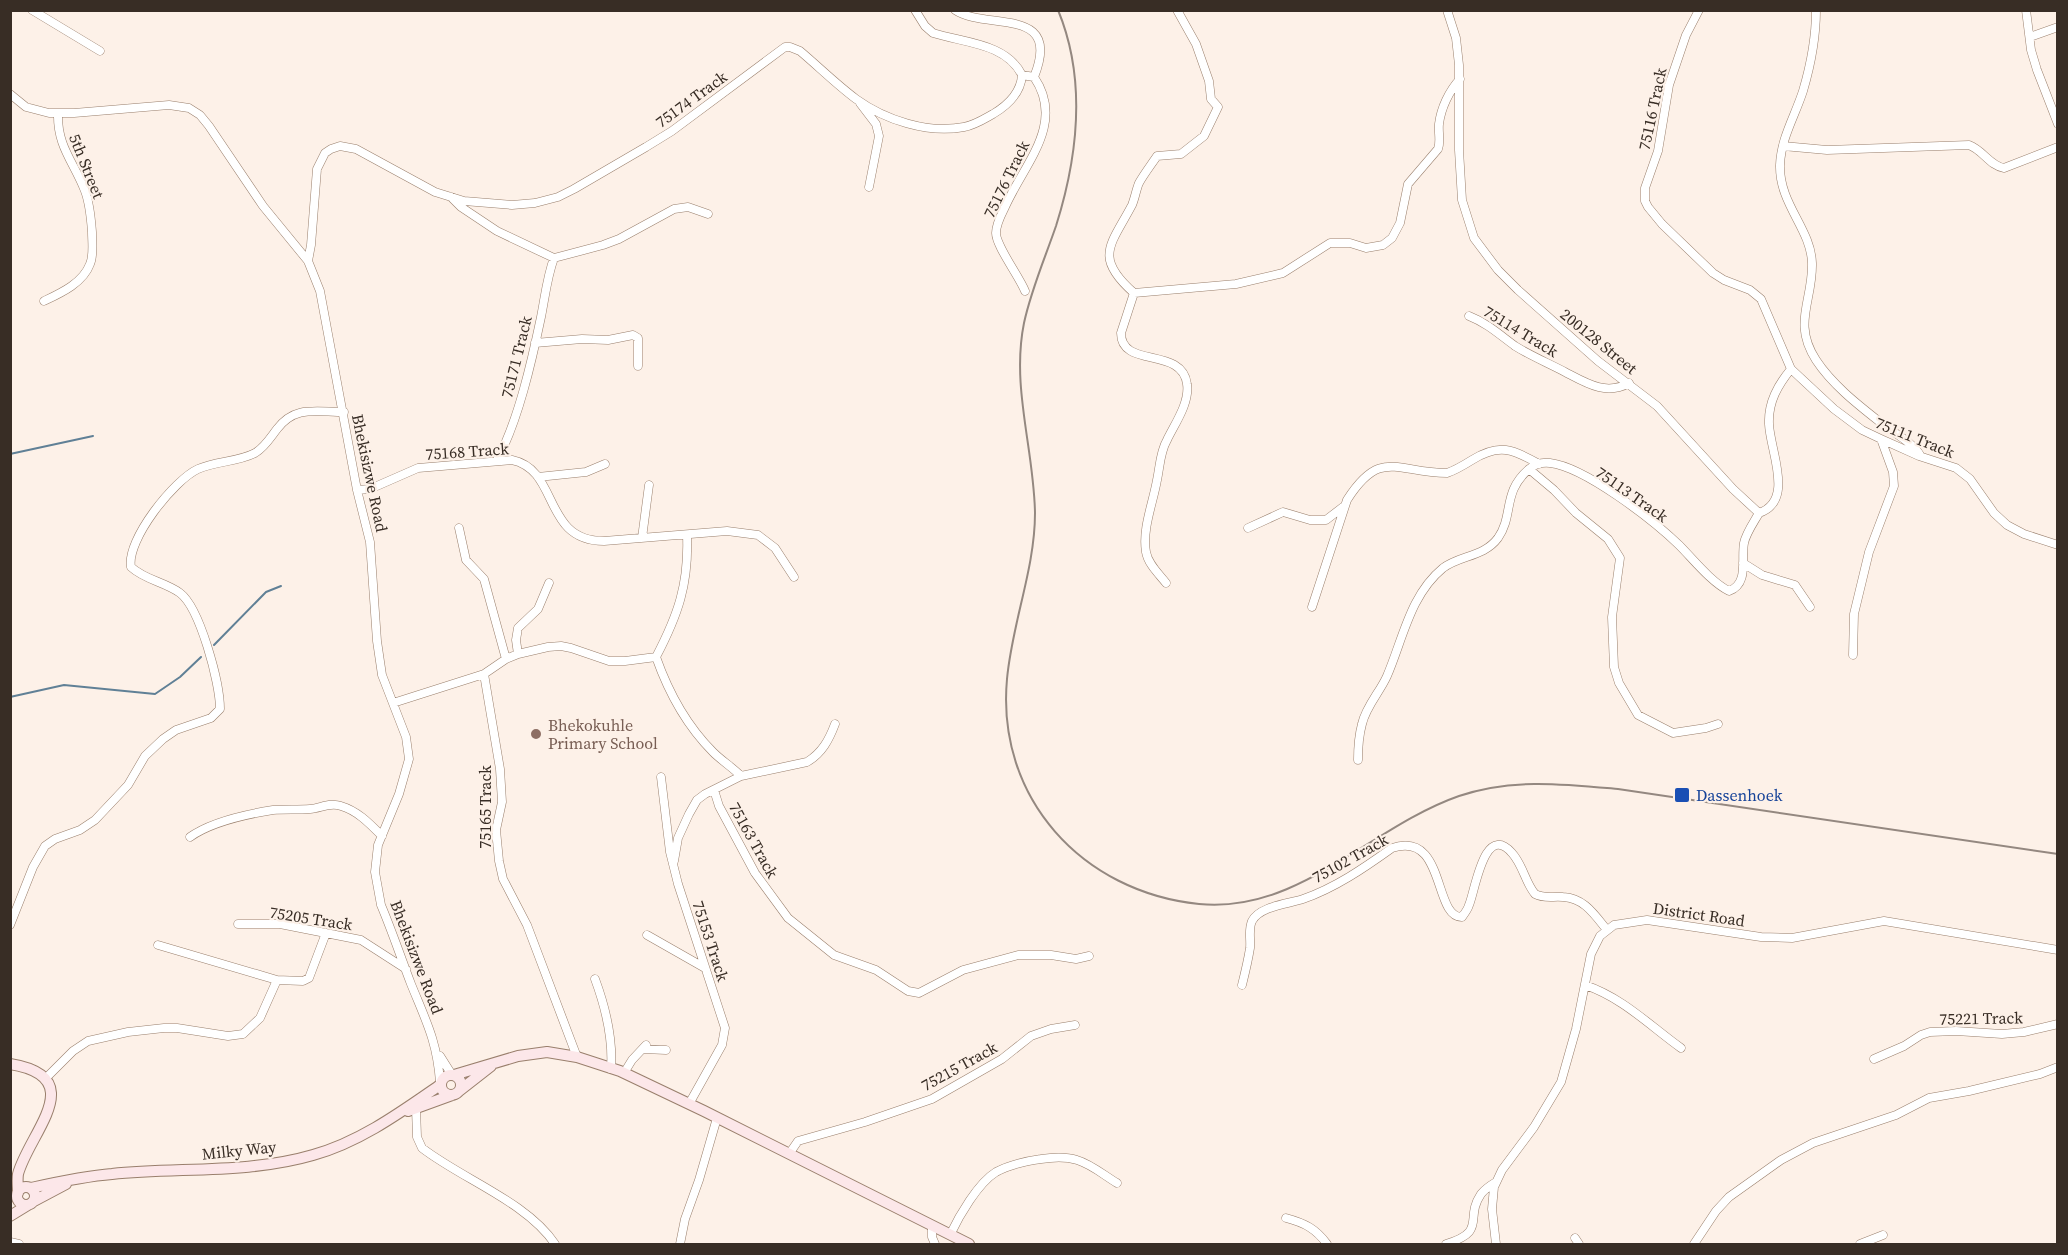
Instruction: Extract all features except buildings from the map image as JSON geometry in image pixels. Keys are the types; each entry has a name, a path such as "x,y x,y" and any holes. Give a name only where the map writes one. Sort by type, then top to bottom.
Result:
{"street":[{"path":"32,10 100,51"},
{"path":"915,10 925,26 933,33 999,52 1017,65 1022,75 1034,76 1039,64 1040,49 1030,30 1022,25 969,17 955,10"},
{"path":"1177,10 1196,44 1209,81 1211,99 1218,107 1204,136 1197,142 1181,154 1157,156 1139,184 1132,204 1111,242 1110,263 1123,284 1134,293 1236,284 1282,273 1330,243 1350,243 1366,248 1383,245 1392,238 1400,223 1408,184 1438,149 1439,126 1447,96 1460,79"},
{"name":"200128 Street","path":"1447,10 1456,38 1460,79 1459,150 1462,200 1474,238 1498,270 1518,290 1598,361 1658,406 1759,513"},
{"name":"75116 Track","path":"1699,10 1686,35 1674,70 1665,103 1658,151 1645,188 1646,201 1662,224 1713,273 1750,290 1761,299 1791,369"},
{"path":"1816,10 1816,34 1810,65 1802,93 1790,121 1780,166 1784,190 1792,213 1809,245 1812,264 1803,321 1806,338 1818,363 1859,406 1919,452 1920,456"},
{"path":"2026,10 2031,50 2058,124"},
{"path":"2030,37 2058,27"},
{"name":"75174 Track","path":"308,261 317,169 325,153 340,146 356,149 435,192 464,201 512,205 535,203 558,197 672,131 785,47 800,51 857,99 896,120 940,128 976,124 1000,110 1017,93 1022,75"},
{"name":"75176 Track","path":"1024,291 1000,246 996,233 1004,208 1035,151 1045,124 1046,102 1034,76"},
{"name":"Bhekisizwe Road","path":"10,94 26,107 58,113 169,105 195,111 209,126 263,206 308,261 320,291 357,490 370,542 376,641 382,675 406,737 409,759 399,794 378,845 375,872 381,905 438,1052 453,1075"},
{"path":"857,99 876,124 879,136 870,187"},
{"name":"5th Street","path":"44,301 78,281 91,263 92,239 89,208 85,191 60,138 58,113"},
{"path":"1783,146 1827,150 1969,145 1982,151 1997,166 2004,168 2058,147"},
{"path":"451,197 461,207 504,235 554,258 603,245 674,209 688,207 708,213"},
{"name":"75171 Track","path":"498,460 512,424 535,342 554,258"},
{"path":"1134,293 1121,333 1125,345 1133,353 1170,362 1178,367 1187,383 1179,418 1163,449 1145,541 1148,559 1166,583"},
{"name":"75114 Track","path":"1469,316 1492,328 1534,357 1592,387 1617,389 1629,383"},
{"path":"535,342 608,340 633,335 638,338 639,343 638,366"},
{"path":"1791,369 1773,397 1770,412 1769,425 1778,487 1773,504 1768,510 1759,513 1744,542 1743,563 1762,575 1795,585 1810,607"},
{"name":"75111 Track","path":"1791,369 1844,417 1881,439 1956,468 1970,479 1994,513 2007,525 2024,534 2058,545"},
{"path":"10,926 41,851 55,839 86,827 128,785 149,751 163,739 176,730 211,718 220,709 211,657 195,613 180,594 131,567 130,562 137,537 145,524 185,476 205,466 256,453 270,440 288,417 303,411 344,412"},
{"path":"1853,655 1854,614 1869,552 1894,490 1893,472 1881,439"},
{"name":"75113 Track","path":"1344,506 1356,487 1380,468 1390,466 1447,473 1455,471 1487,451 1510,450 1539,464 1552,463 1573,471 1611,491 1670,537 1725,589 1732,590 1740,582 1743,563"},
{"name":"75168 Track","path":"357,490 370,489 418,468 498,460 521,462 538,477 565,526 584,540 597,541 727,531 758,535 775,548 794,577"},
{"path":"538,477 586,472 605,464"},
{"path":"1358,760 1362,724 1367,711 1386,677 1410,615 1424,590 1443,568 1482,552 1492,545 1504,525 1508,501 1515,485 1529,469 1539,464"},
{"path":"1529,469 1576,513 1608,538 1620,558 1612,617 1614,667 1619,683 1638,715 1672,733 1706,729 1718,724"},
{"path":"642,538 649,485"},
{"path":"1248,528 1283,512 1310,520 1326,520 1344,506"},
{"path":"1312,608 1344,506"},
{"path":"459,528 466,560 484,579 506,659"},
{"path":"656,657 673,625 678,610 688,558 687,535"},
{"path":"518,654 516,640 518,628 538,609 549,583"},
{"path":"393,703 484,674 506,659 548,647 571,648 609,660 625,661 656,657"},
{"path":"656,657 668,686 686,718 713,752 741,776"},
{"name":"75165 Track","path":"484,674 500,770 502,802 496,830 503,879 526,925 577,1057"},
{"path":"714,790 741,776 807,762 817,756 835,724"},
{"name":"75153 Track","path":"661,777 670,852 722,1019 725,1036 689,1104"},
{"name":"75163 Track","path":"674,865 678,838 689,814 705,794 714,790 719,806 745,856 788,918 834,955 876,970 908,991 919,993 963,970 1018,955 1051,955 1076,960 1089,956"},
{"path":"190,837 209,826 255,814 275,810 312,809 330,804 341,806 357,814 382,836"},
{"name":"75102 Track","path":"1242,985 1250,948 1250,927 1256,916 1330,887 1392,848 1415,846 1425,854 1445,900 1454,915 1459,918 1469,906 1482,860 1489,850 1494,846 1499,846 1512,852 1534,894 1540,897 1563,897 1582,902 1607,930"},
{"name":"District Road","path":"1607,930 1621,923 1647,920 1761,937 1792,938 1884,921 2058,950"},
{"name":"75205 Track","path":"238,924 280,924 361,940 406,969"},
{"path":"1496,1245 1492,1209 1496,1182 1508,1160 1534,1127 1561,1082 1594,944 1607,930"},
{"path":"158,945 277,980 303,981 309,978 326,933"},
{"path":"647,935 705,968"},
{"path":"595,979 609,1035 611,1068"},
{"path":"45,1078 88,1041 149,1029 177,1028 228,1036 240,1035 253,1027 260,1018 277,980"},
{"path":"1585,985 1611,995 1681,1048"},
{"name":"75221 Track","path":"1874,1059 1930,1032 2002,1034 2024,1032 2058,1024"},
{"name":"75215 Track","path":"789,1154 798,1141 865,1122 932,1099 1002,1059 1031,1036 1051,1029 1075,1025"},
{"path":"624,1073 632,1060 645,1047 666,1050"},
{"name":"Bhekisizwe Road","path":"438,1052 440,1083"},
{"name":"Milky Way","path":"453,1075 518,1056 547,1052 577,1057 611,1068 689,1104 969,1245"},
{"path":"10,1064 32,1069 45,1078 52,1096 51,1105 18,1173 15,1196"},
{"name":"Milky Way","path":"397,1115 455,1093 493,1064"},
{"path":"1694,1245 1716,1210 1729,1197 1781,1160 1814,1143 1896,1115 1929,1098 2040,1074 2058,1067"},
{"path":"453,1075 461,1083 455,1093 442,1091 440,1083 446,1076 453,1075"},
{"name":"Milky Way","path":"30,1188 111,1174 216,1168 313,1155 364,1134 397,1115 440,1083"},
{"path":"416,1108 417,1137 422,1148 521,1211 544,1231 555,1245"},
{"path":"681,1245 685,1219 717,1118"},
{"path":"950,1235 962,1213 987,1180 996,1172 1015,1165 1063,1157 1078,1160 1117,1183"},
{"path":"15,1196 22,1203 31,1203 35,1194 18,1173"},
{"name":"Milky Way","path":"10,1216 75,1180"},
{"path":"1446,1245 1470,1232 1482,1193 1496,1182"},
{"path":"15,1196 22,1188 30,1188"},
{"path":"1287,1218 1306,1224 1316,1231 1327,1245"},
{"path":"933,1226 932,1237 935,1245"},
{"path":"1860,1245 1883,1235"},
{"path":"10,1242 19,1245"}],"waterway":[{"path":"10,454 93,436"},
{"path":"214,645 266,592 281,586"},
{"path":"10,697 64,685 155,694 180,677 201,657"}],"railway":[{"path":"1058,10 1073,63 1076,118 1070,173 1064,199 1030,298 1021,347 1020,371 1035,513 1031,555 1013,637 1007,679 1007,722 1016,763 1032,799 1055,832 1084,859 1118,881 1157,896 1199,904 1235,904 1269,896 1302,882 1426,810 1459,796 1498,787 1538,784 1618,789 2058,854"}],"place":[{"name":"Bhekokuhle Primary School","path":"536,734"},
{"name":"Dassenhoek","path":"1682,795"}]}
